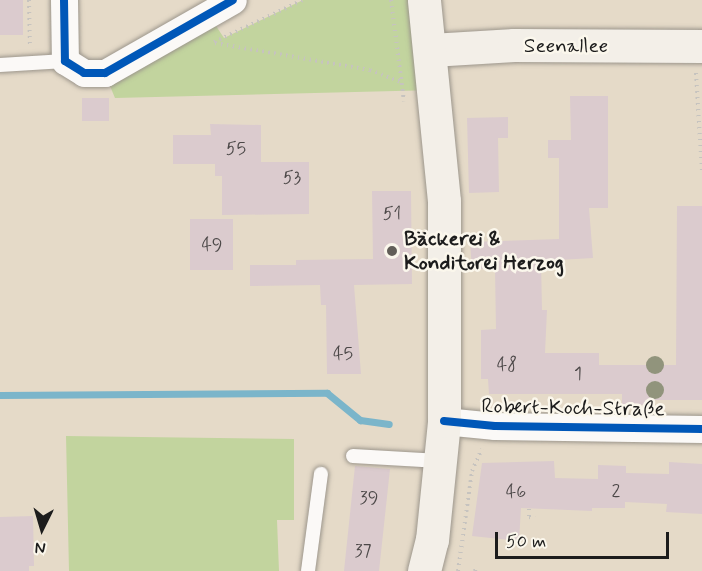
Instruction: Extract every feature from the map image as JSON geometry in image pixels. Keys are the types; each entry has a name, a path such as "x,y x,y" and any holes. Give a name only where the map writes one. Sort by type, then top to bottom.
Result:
{"main road":[{"path":"424,0 431,50 444,201 444,421 432,540 424,571"},
{"name":"Seenallee","path":"431,50 514,45 699,54"}],"street":[{"path":"64,0 65,61 84,73 105,74 233,0"},
{"name":"Robert-Koch-Straße","path":"444,421 495,426 702,429"}],"lane":[{"path":"0,65 65,61"},
{"path":"353,456 440,461"},
{"path":"308,571 321,474"}],"path":[{"path":"29,0 31,63"},
{"path":"224,38 303,0"},
{"path":"391,0 405,111"},
{"path":"213,42 370,70 401,82"},
{"path":"699,54 702,171"},
{"path":"458,571 474,464 481,450 491,444"},
{"path":"530,508 529,517 535,518"}],"green space":[{"path":"303,0 424,0 436,90 115,98 105,74 208,14 224,38"},
{"path":"66,436 294,439 294,520 277,520 279,571 69,571"}],"building":[{"path":"0,0 23,0 23,35 0,35"},
{"path":"570,96 608,96 608,208 589,208 593,258 541,261 542,310 547,310 545,353 599,353 599,365 676,365 677,206 702,206 702,400 645,400 645,405 622,405 622,394 489,394 488,379 481,379 481,330 496,329 495,269 472,269 470,242 559,239 559,158 548,158 548,140 571,140"},
{"path":"82,98 109,98 109,121 82,121"},
{"path":"508,117 508,138 498,138 499,192 469,193 467,118"},
{"path":"210,124 261,125 261,162 309,162 309,214 222,215 222,176 215,176 215,164 173,164 173,135 211,135"},
{"path":"372,191 411,191 412,284 354,285 361,374 327,374 326,305 321,305 320,285 250,286 250,265 296,265 296,260 373,259"},
{"path":"190,219 233,219 233,270 190,270"},
{"path":"554,461 555,478 598,479 598,465 626,466 626,473 669,474 669,462 702,464 702,514 666,512 667,504 625,502 625,508 592,508 592,511 521,508 519,541 472,536 482,463"},
{"path":"355,466 390,469 379,571 344,571"},
{"path":"33,516 34,566 29,566 29,571 0,571 0,517"}],"waterway":[{"path":"0,395 327,393 360,420 389,424"}],"cycle path":[{"path":"64,0 65,61 84,73 105,73 233,0"},
{"path":"444,421 495,426 702,429"}],"place":[{"name":"Bäckerei & Konditorei Herzog","path":"392,251"}]}
